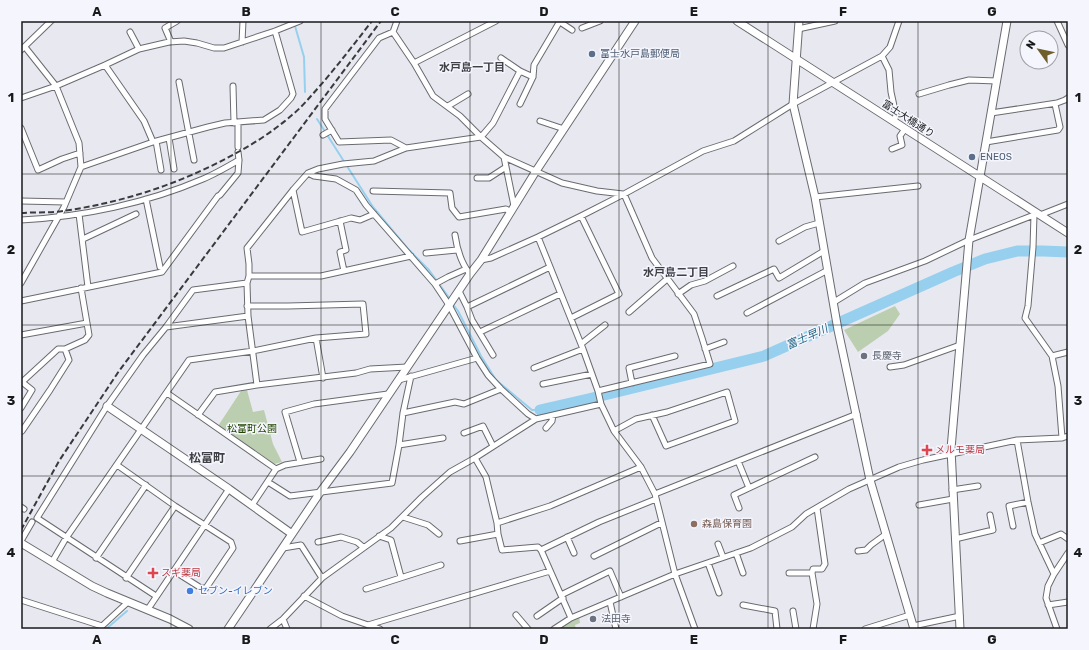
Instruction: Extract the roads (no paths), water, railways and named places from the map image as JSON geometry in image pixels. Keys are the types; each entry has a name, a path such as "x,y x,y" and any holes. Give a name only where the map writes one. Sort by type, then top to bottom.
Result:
{"street":[{"path":"21,282 66,202 81,167 79,143 56,86 22,49 50,21"},
{"path":"171,42 165,28 177,21"},
{"path":"242,42 243,21"},
{"path":"396,21 393,32 433,96 460,116 504,157 562,183 597,191 624,194"},
{"path":"414,64 496,21"},
{"path":"582,28 600,21"},
{"path":"228,629 320,491 350,452 453,299 468,272 481,260 536,171 635,21"},
{"name":"富士大橋通り","path":"737,21 1036,214 1068,233"},
{"path":"799,21 794,104 814,197 838,330 870,480 914,627 960,616"},
{"path":"798,29 836,21"},
{"path":"481,260 491,258 581,216 703,151 734,141 794,104 882,56 890,47 898,21"},
{"path":"960,629 950,454 969,240 1007,21"},
{"path":"1057,21 1068,44"},
{"path":"520,104 532,77 534,65 560,22 572,30"},
{"path":"21,98 56,86 139,49 171,42 184,41 214,48 224,48 275,31 293,23"},
{"path":"81,167 188,132 225,123 264,120 280,110 293,94 275,31"},
{"path":"130,32 139,49"},
{"path":"393,32 379,38 325,109 325,118 327,133 339,142 391,140 406,148"},
{"path":"882,56 890,70 891,92 896,116 894,122"},
{"path":"501,58 532,77"},
{"path":"105,65 144,121 155,142 161,170"},
{"path":"257,385 247,306 249,264 247,248 293,190 308,174 318,169 351,163 374,161 406,148 481,137 493,122 520,71"},
{"path":"918,94 969,80 997,81"},
{"path":"179,82 194,160"},
{"path":"21,300 162,272 218,196 238,173 239,160 233,86"},
{"path":"448,106 468,94"},
{"path":"991,113 1055,104 1068,98"},
{"path":"986,142 1058,130 1060,127 1055,104"},
{"path":"540,121 564,130"},
{"path":"21,128 38,170 80,153"},
{"path":"892,149 902,145 900,136 906,129"},
{"path":"169,138 174,169"},
{"path":"504,157 512,209"},
{"path":"21,220 79,214 146,199 205,179 239,160"},
{"path":"477,178 489,178 506,167"},
{"path":"308,174 336,179 356,190 366,205 436,283 453,299 467,307 472,320 493,355"},
{"path":"814,197 918,186"},
{"path":"293,190 302,232 351,218 360,220 374,214"},
{"path":"373,191 450,194 452,208 460,217 512,209"},
{"path":"598,391 710,364 694,314 652,258 624,194"},
{"path":"146,199 160,267"},
{"path":"21,201 66,202"},
{"path":"834,302 865,283 925,261 969,240 1036,214 1068,204"},
{"path":"79,214 88,287"},
{"path":"83,239 136,214"},
{"path":"1036,214 1028,306 1025,318 1052,356 1058,386 1062,438"},
{"path":"571,318 619,294 581,216"},
{"path":"340,221 346,250 340,252 344,271"},
{"path":"779,241 805,227 819,223"},
{"path":"455,235 457,250 468,272"},
{"path":"538,237 582,347 598,391 601,404 614,431 641,467 656,497 661,523 675,574 695,629"},
{"path":"426,253 457,250"},
{"path":"717,296 774,269 779,278 824,251"},
{"path":"249,276 321,276 411,256"},
{"path":"678,294 691,285 705,281 733,266"},
{"path":"467,307 550,267"},
{"path":"747,313 828,270"},
{"path":"436,283 468,272"},
{"path":"630,312 667,279"},
{"path":"156,596 126,578 37,518 107,406 143,355 193,290 247,283"},
{"path":"21,408 32,390 22,383 58,349 66,349 85,340 89,335 81,288"},
{"path":"480,332 560,294"},
{"path":"453,299 477,358 488,375 528,414 536,419"},
{"path":"52,562 66,538 189,360 253,351 316,338 366,334 363,304 247,306"},
{"path":"166,327 248,316"},
{"path":"21,335 87,323"},
{"path":"534,368 582,347 605,325"},
{"path":"316,338 323,378"},
{"path":"706,349 724,342"},
{"path":"890,367 904,365 960,345"},
{"path":"22,431 50,390 68,360 66,349"},
{"path":"1052,356 1068,352"},
{"path":"632,383 629,368 675,356"},
{"path":"398,380 477,358"},
{"path":"198,415 214,392 257,385 323,378 356,373 370,369 407,367"},
{"path":"543,384 592,374"},
{"path":"268,482 290,496 392,483 403,413 411,376"},
{"path":"403,413 455,402 464,404 501,389"},
{"path":"614,431 636,419 652,415 667,412 727,392 735,421 666,446 652,415"},
{"path":"167,393 276,469"},
{"path":"300,462 286,412 314,404 388,394"},
{"path":"270,629 283,619 322,578 391,528 450,472 536,419 601,404"},
{"path":"107,406 292,534"},
{"path":"541,550 599,522 738,461 857,414"},
{"path":"546,428 552,421 553,415"},
{"path":"464,433 483,426 493,446"},
{"path":"554,629 571,618 675,574 751,548 792,527 806,514 849,488 899,467 923,460 1017,440 1062,438 1068,436"},
{"path":"399,445 443,438"},
{"path":"1017,440 1035,534 1054,574"},
{"path":"739,508 734,495 815,457"},
{"path":"475,458 486,477 502,550 538,547 541,550 571,618"},
{"path":"252,505 276,469 285,465 321,459"},
{"path":"738,461 749,488"},
{"path":"117,465 175,506 231,542 233,548 206,588 201,588 174,571"},
{"path":"497,523 550,506 641,467"},
{"path":"96,558 146,485"},
{"path":"952,490 978,486"},
{"path":"148,609 229,489"},
{"path":"919,505 953,499"},
{"path":"1013,526 1009,506 1028,502"},
{"path":"126,578 175,506"},
{"path":"813,629 817,604 812,573 813,569 822,569 825,564 817,508"},
{"path":"955,539 993,530 990,515"},
{"path":"403,517 428,525 439,534"},
{"path":"32,522 21,542 92,586 148,609 189,629"},
{"path":"594,556 661,523"},
{"path":"460,541 498,534"},
{"path":"858,551 866,550 886,534"},
{"path":"1039,543 1062,534 1068,539"},
{"path":"380,536 391,540 401,577"},
{"path":"318,542 341,537 357,542 363,547"},
{"path":"567,537 574,553"},
{"path":"718,544 723,557"},
{"path":"283,548 301,545 322,578"},
{"path":"736,553 743,573"},
{"path":"1057,629 1046,598 1048,586 1068,553"},
{"path":"708,563 719,592"},
{"path":"366,589 401,577 442,566"},
{"path":"368,625 550,571"},
{"path":"538,616 562,596 610,571 621,597"},
{"path":"789,573 812,573"},
{"path":"304,596 342,616 380,629"},
{"path":"21,600 102,626 128,602"},
{"path":"610,602 616,629"},
{"path":"1048,605 1068,602"},
{"path":"743,605 775,611 777,629"},
{"path":"794,612 796,629"},
{"path":"516,615 528,629"},
{"path":"865,629 910,615"},
{"path":"283,619 287,629"}],"waterway":[{"path":"295,26 304,57 305,92"},
{"path":"317,119 373,207 408,249 429,270 450,299"},
{"name":"富士早川","path":"540,410 764,356 985,259 1017,251 1068,252"},
{"path":"452,303 458,311 481,356 496,380 532,410 540,410"},
{"path":"106,629 127,611"}],"railway":[{"path":"21,213 63,211 132,196 198,172 240,151 273,130 299,109 319,87 372,21"},
{"path":"21,530 59,461 119,371 381,21"}],"place":[{"name":"富士水戸島郵便局","path":"592,54"},
{"name":"ENEOS","path":"972,157"},
{"name":"長慶寺","path":"864,356"},
{"name":"メルモ薬局","path":"927,450"},
{"name":"森島保育園","path":"694,524"},
{"name":"スギ薬局","path":"153,573"},
{"name":"セブン-イレブン","path":"190,591"},
{"name":"法田寺","path":"593,619"}],"district":[{"name":"水戸島一丁目","path":"472,67"},
{"name":"水戸島二丁目","path":"676,272"},
{"name":"松富町","path":"207,458"}],"park label":[{"name":"松富町公園","path":"252,429"}]}
